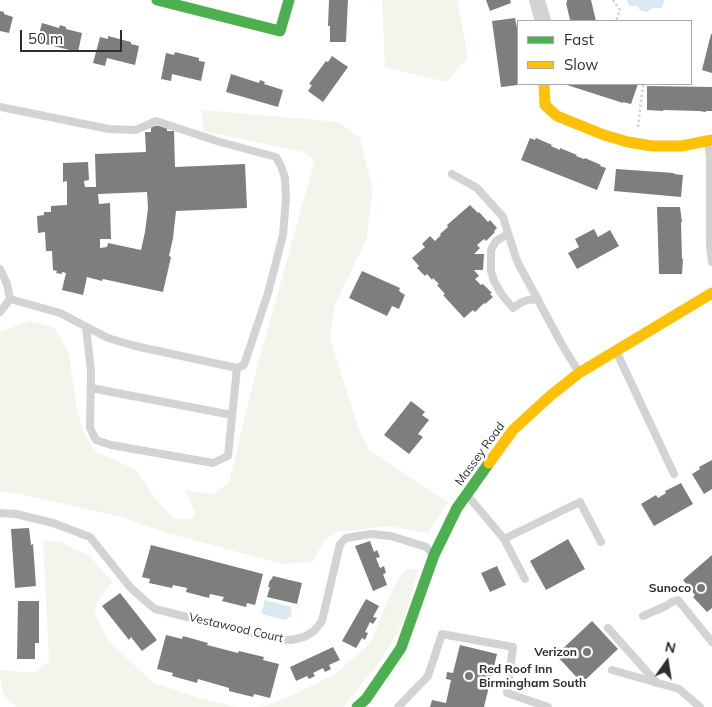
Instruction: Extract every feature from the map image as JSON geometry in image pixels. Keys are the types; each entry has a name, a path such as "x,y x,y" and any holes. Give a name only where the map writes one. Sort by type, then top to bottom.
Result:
{"street":[{"path":"157,0 280,31 289,0"},
{"path":"537,0 543,20"},
{"path":"544,85 545,104 557,116 604,135 652,146 681,146 710,140"},
{"name":"Massey Road","path":"357,707 366,698 401,648 434,554 457,508 513,430 550,396 579,373 712,292"}],"lane":[{"path":"0,107 108,129 136,130 156,121 220,142 276,157 282,166 285,178 286,198 283,235 268,293 244,365 238,368 135,346 108,338 60,313 10,299"},
{"path":"710,140 710,245 712,262"},
{"path":"452,174 477,188 502,217 517,260 579,373"},
{"path":"508,234 496,242 492,250 491,271 494,281 502,295 513,308 522,302 538,299"},
{"path":"0,269 7,284 10,299 0,312"},
{"path":"86,327 91,372 90,428 96,440 111,445 213,462 228,456 238,368"},
{"path":"616,351 674,474"},
{"path":"91,388 232,415"},
{"path":"467,495 504,538 524,579"},
{"path":"504,538 580,502 601,542"},
{"name":"Vestawood Court","path":"0,513 16,514 53,523 90,537 130,587 155,609 277,639 291,640 304,637 314,631 322,621 340,544 346,538 371,534 391,536 426,547 434,554"},
{"path":"643,616 678,600 712,642"},
{"path":"608,628 657,683"},
{"path":"398,707 428,676 442,634 513,647 508,693 548,707"},
{"path":"612,670 679,690 700,707"}],"path":[{"path":"613,0 620,10 616,20"},
{"path":"637,143 643,85"}],"shaded area":[{"path":"382,0 457,0 468,57 447,82 385,67"},
{"path":"627,0 664,0 663,6 660,8 653,8 646,12 640,10 637,6 629,6"},
{"path":"202,110 339,122 360,138 373,191 366,240 334,307 330,339 359,430 369,450 448,502 428,533 389,526 337,532 324,541 312,562 284,564 171,534 122,517 0,491 0,332 30,321 55,328 69,355 77,409 84,434 95,451 136,470 154,497 174,519 193,519 195,512 185,490 213,494 229,483 256,371 315,160 304,152 203,131"},
{"path":"43,540 60,542 88,555 112,581 97,602 95,613 106,638 153,683 203,699 239,707 16,707 4,695 0,670 34,673 49,661"},
{"path":"406,569 418,569 403,623 379,663 343,707 258,707 275,703 334,675 370,643 394,587"},
{"path":"265,600 291,607 291,617 288,617 287,620 261,614"}],"building":[{"path":"329,0 348,0 346,42 330,42 330,26 328,26"},
{"path":"486,0 510,0 511,3 490,11"},
{"path":"567,0 591,0 596,20 570,20"},
{"path":"0,11 13,17 9,33 0,31"},
{"path":"515,18 517,28 518,85 501,87 492,21"},
{"path":"42,23 59,28 60,25 66,27 66,29 82,33 78,52 37,42"},
{"path":"712,34 712,73 702,70"},
{"path":"108,36 139,46 135,65 107,58 105,66 93,63 100,37 108,39"},
{"path":"175,52 199,58 199,61 205,62 201,81 172,74 171,81 161,79 166,53 174,55"},
{"path":"332,56 348,67 323,102 308,91 312,85 309,84"},
{"path":"231,74 259,83 260,80 265,82 264,84 283,90 278,107 226,92"},
{"path":"567,85 638,85 631,104"},
{"path":"647,86 712,87 712,111 647,110"},
{"path":"151,126 167,126 167,131 174,131 175,167 245,164 247,208 176,211 169,256 171,257 163,292 87,277 83,295 62,290 66,273 56,273 57,271 53,270 52,251 46,251 45,232 38,233 37,216 44,215 44,212 51,212 51,206 67,205 67,181 63,182 63,163 88,162 89,180 84,181 85,187 96,187 95,154 146,152 145,132 151,132","holes":["147,192 148,208 141,250 108,243 107,247 100,248 100,239 111,239 110,203 99,204 98,194"]},
{"path":"530,138 535,140 536,138 560,150 560,148 606,168 597,190 521,160"},
{"path":"616,169 683,175 681,197 614,191"},
{"path":"470,205 488,222 490,220 497,228 486,241 484,239 477,245 480,248 474,254 484,254 483,270 474,270 479,276 475,279 492,293 490,294 493,297 475,312 473,310 464,318 443,295 445,294 437,285 439,284 427,274 425,276 417,268 419,266 412,258 425,247 422,244 430,236 435,241 448,227 447,225"},
{"path":"657,207 680,207 682,222 682,274 659,274"},
{"path":"594,229 598,237 610,230 619,246 577,269 568,253 579,247 575,239"},
{"path":"362,271 400,288 399,291 405,295 399,309 392,306 387,316 349,298"},
{"path":"411,401 425,412 422,415 429,420 418,434 423,437 409,454 384,435"},
{"path":"712,460 712,489 704,494 692,474 700,469 699,467"},
{"path":"681,483 693,504 654,526 641,504 656,495 658,498 666,493 665,491"},
{"path":"29,528 31,545 33,544 36,586 15,588 11,529"},
{"path":"568,539 585,569 546,590 530,561"},
{"path":"370,541 374,552 377,550 380,557 376,558 380,568 384,566 386,573 383,574 387,585 373,591 355,546"},
{"path":"151,545 263,574 255,605 247,603 246,607 222,601 224,597 210,594 209,598 186,592 187,588 173,585 172,588 149,583 150,579 142,577"},
{"name":"Sunoco","path":"712,555 712,608 707,612 693,597 695,595 683,580"},
{"path":"497,566 506,585 490,592 481,573"},
{"path":"273,576 302,583 297,604 267,597 270,580"},
{"path":"120,593 157,640 142,651 131,637 129,640 102,606"},
{"path":"366,599 379,606 373,617 377,618 373,624 370,622 365,632 368,633 365,640 362,638 356,648 342,641"},
{"path":"18,601 39,601 39,643 35,643 35,659 17,659"},
{"name":"Verizon","path":"592,621 618,649 582,683 556,655"},
{"path":"166,635 182,639 183,636 208,643 207,645 264,657 263,660 279,664 270,698 254,694 253,697 229,691 229,688 198,679 197,683 172,676 173,673 157,669"},
{"name":"Red Roof Inn Birmingham South","path":"460,645 497,654 484,707 430,707 432,700 446,703 451,680 446,679 447,672 453,673"},
{"path":"333,647 340,660 329,665 331,669 325,672 323,668 313,673 315,676 309,679 307,676 296,681 290,667"}],"traffic: fast":[{"path":"157,0 280,31 289,0"},
{"path":"357,707 366,699 401,648 434,555 457,508 489,463"}],"traffic: slow":[{"path":"544,85 545,105 557,116 604,135 652,146 681,146 712,140"},
{"path":"489,463 513,430 550,396 579,373 712,293"}],"place":[{"name":"Sunoco","path":"701,588"},
{"name":"Verizon","path":"587,652"},
{"name":"Red Roof Inn Birmingham South","path":"469,676"}]}
